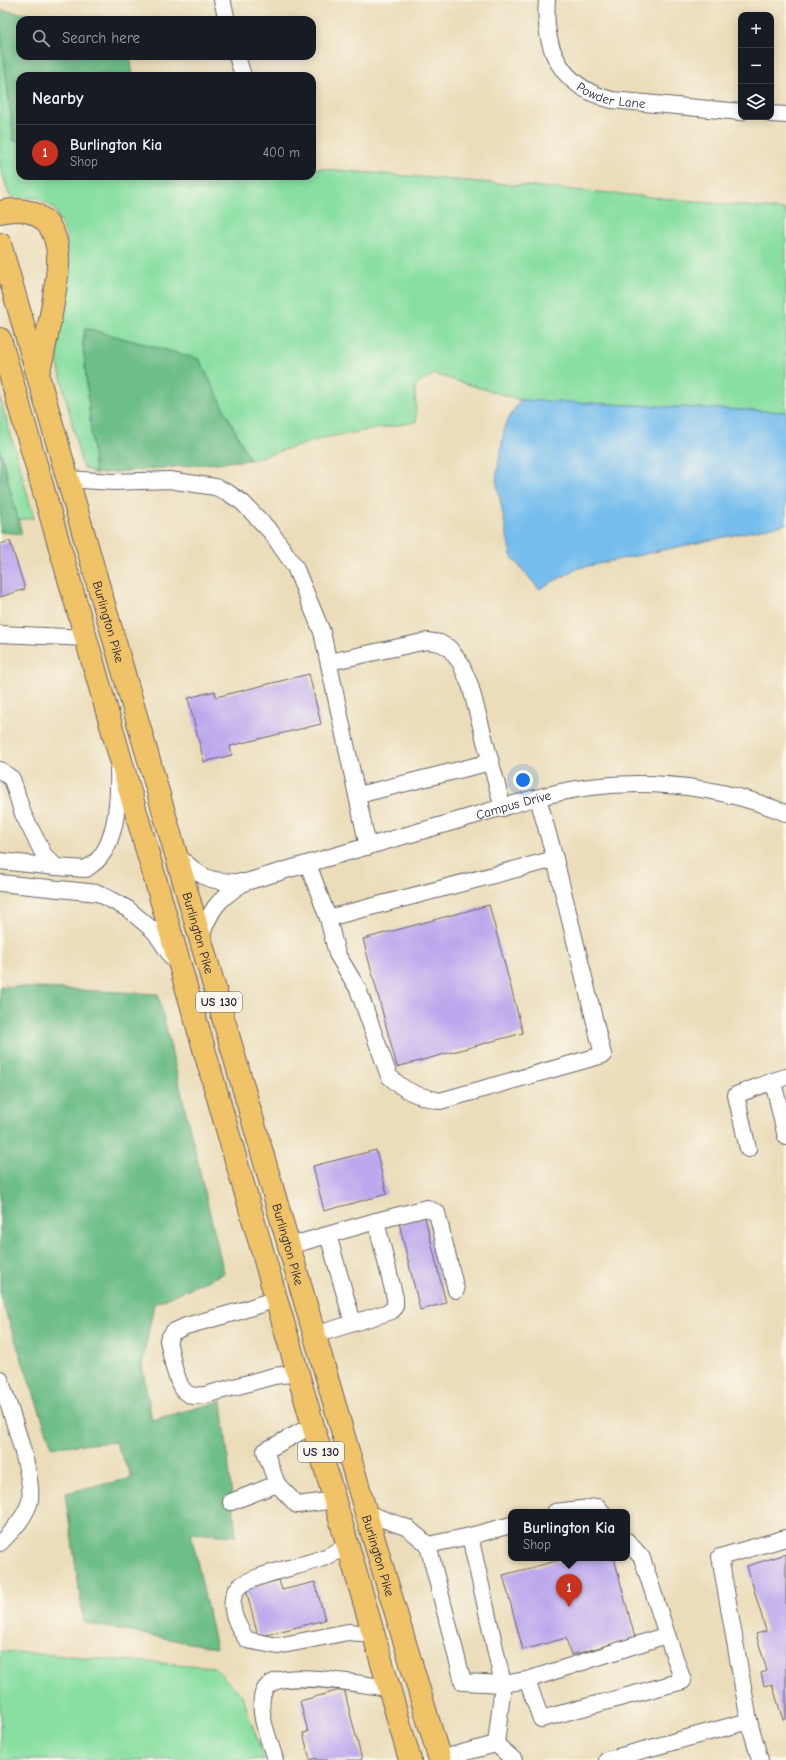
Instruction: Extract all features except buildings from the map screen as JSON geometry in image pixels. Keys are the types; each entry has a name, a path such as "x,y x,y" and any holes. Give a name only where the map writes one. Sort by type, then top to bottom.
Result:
{"highway":[{"path":"0,212 13,209 30,212 40,216 50,226 56,240 58,258 57,279 49,329 38,376"},
{"name":"Burlington Pike","path":"0,244 366,1513 440,1760"},
{"name":"Burlington Pike","path":"0,339 410,1760"}],"street":[{"path":"222,0 226,16"},
{"name":"Powder Lane","path":"547,0 546,25 552,49 564,72 584,91 597,97 612,100 738,112"},
{"path":"238,60 242,72"},
{"path":"774,114 786,115"},
{"path":"68,479 112,482 169,480 215,487 237,499 271,532 295,566 322,632 368,847"},
{"path":"0,634 86,638"},
{"path":"329,662 427,641 440,643 449,648 460,662 470,685 503,808"},
{"path":"0,861 86,869 101,857 112,832 119,794 118,746"},
{"path":"358,795 491,762"},
{"path":"0,770 12,779 23,814 44,855 56,867"},
{"name":"Campus Drive","path":"200,939 214,907 225,895 246,882 538,798 590,788 628,784 655,784 717,792 786,813"},
{"path":"308,864 328,918 337,954 358,989 389,1076 400,1087 419,1096 440,1101 603,1055 555,859 538,798"},
{"name":"Campus Drive","path":"176,854 192,869 207,878 223,882 246,882"},
{"path":"328,918 555,859"},
{"path":"0,883 98,893 128,909 155,932 184,976"},
{"path":"748,1149 736,1095 779,1079 786,1137"},
{"path":"289,1246 427,1208 437,1213 456,1290"},
{"path":"315,1335 392,1311 395,1306 395,1298 376,1221"},
{"path":"328,1235 352,1323"},
{"path":"276,1299 186,1326 173,1332 168,1340 174,1368 180,1385 185,1392 192,1396 206,1395 274,1376 298,1373"},
{"path":"0,1379 29,1475 30,1489 30,1502 16,1527 0,1543"},
{"path":"313,1425 265,1451 277,1484 297,1505 335,1500"},
{"path":"232,1502 277,1484"},
{"path":"581,1509 598,1507 600,1509"},
{"path":"366,1513 408,1528 428,1545 463,1682 503,1684 527,1680 667,1635"},
{"path":"428,1545 508,1526"},
{"path":"470,1536 503,1684 496,1744"},
{"path":"760,1760 749,1721 720,1557 786,1538"},
{"path":"527,1680 541,1720 683,1681 642,1558 630,1544"},
{"path":"348,1546 320,1559 262,1576 242,1584 237,1589 232,1601 234,1615 247,1640 261,1644 278,1646 348,1632 373,1634"},
{"path":"275,1760 262,1712 262,1697 265,1688 275,1681 301,1678 389,1688"},
{"path":"607,1760 749,1721"},
{"path":"440,1760 496,1744"},
{"path":"496,1744 514,1760"}],"green space":[{"path":"0,10 40,16 16,16 16,60 131,60 132,72 16,72 16,141 14,141 0,27"},
{"path":"0,27 14,140 16,140 16,180 316,180 316,168 599,192 786,210 786,412 520,400 434,374 415,386 416,422 328,437 250,460 199,359 85,328 83,344 95,474 82,466 58,364 58,330 67,237 54,208 38,198 10,197 0,166"},
{"path":"85,328 199,359 250,460 95,474 83,344"},
{"path":"0,397 34,518 18,520 0,450"},
{"path":"0,450 22,534 0,532"},
{"path":"0,986 158,994 224,1273 154,1304 142,1366 152,1420 222,1401 236,1536 191,1533 216,1648 84,1623 65,1493 132,1478 115,1442 52,1447 0,1296"},
{"path":"0,1651 214,1667 242,1695 264,1760 0,1760"}],"water":[{"path":"520,400 786,412 786,524 579,568 539,589 511,556 496,479 505,425"}],"place":[{"name":"Burlington Kia","path":"569,1607"}]}
